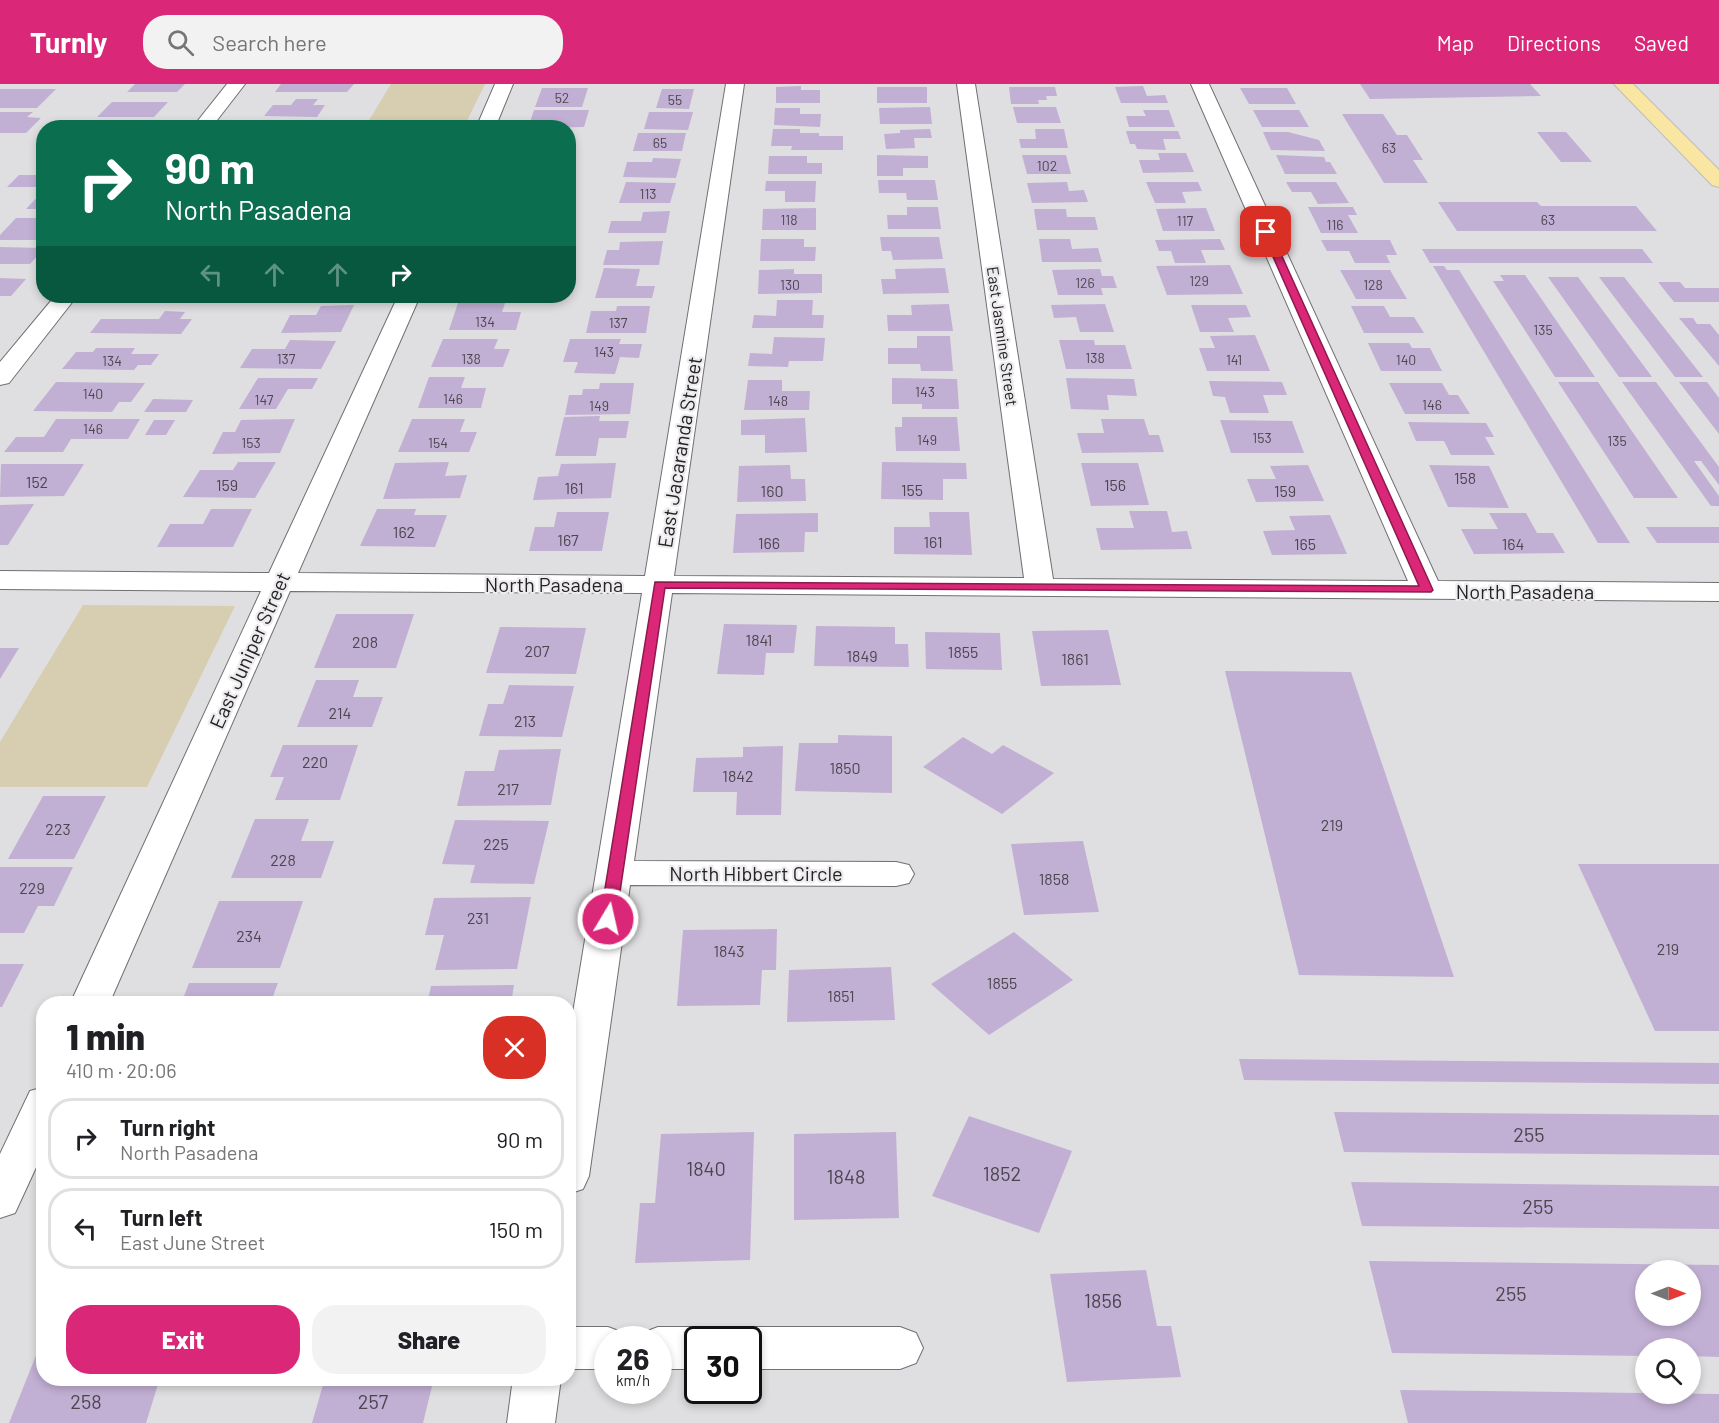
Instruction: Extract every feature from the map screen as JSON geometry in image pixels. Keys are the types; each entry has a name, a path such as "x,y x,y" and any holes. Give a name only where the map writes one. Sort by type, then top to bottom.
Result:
{"main road":[{"path":"1623,84 1719,181"}],"street":[{"path":"207,120 236,84"},
{"path":"488,120 504,84"},
{"name":"East Jacaranda Street","path":"576,1124 735,84"},
{"name":"East Jasmine Street","path":"966,84 1040,587"},
{"path":"1200,84 1427,590"},
{"path":"0,378 60,303"},
{"name":"East Juniper Street","path":"93,996 406,303"},
{"name":"North Pasadena","path":"0,580 1719,592"},
{"name":"North Hibbert Circle","path":"615,873 896,874"},
{"path":"0,1200 36,1121"},
{"path":"576,1348 594,1348"},
{"path":"762,1348 900,1348"},
{"path":"531,1423 536,1386"}],"shaded area":[{"path":"391,84 485,84 467,120 369,120"},
{"path":"83,605 235,606 147,787 0,787 0,742"}],"building":[{"path":"135,84 185,84 177,92 127,92"},
{"path":"281,84 354,84 347,92 275,92"},
{"path":"1360,84 1530,84 1541,96 1370,99"},
{"path":"801,86 801,90 820,90 820,103 776,103 776,87"},
{"path":"1143,86 1147,96 1165,95 1168,103 1121,103 1115,87"},
{"path":"877,87 927,87 927,103 877,103"},
{"path":"1009,87 1055,87 1057,96 1046,96 1047,100 1038,100 1039,104 1011,104"},
{"path":"542,88 588,88 582,107 535,107"},
{"path":"1240,88 1287,88 1296,104 1249,104"},
{"path":"0,89 56,89 37,108 0,108"},
{"path":"662,89 694,89 689,109 656,108"},
{"path":"296,99 318,99 313,105 325,105 317,117 264,116 273,105 291,105"},
{"path":"112,102 168,102 154,117 97,117"},
{"path":"930,107 932,124 880,124 879,108"},
{"path":"1013,107 1056,107 1061,123 1017,123"},
{"path":"775,108 800,108 800,114 821,114 820,127 774,125"},
{"path":"534,110 589,110 584,127 576,127 576,120 531,120"},
{"path":"1143,110 1169,110 1175,127 1129,127 1126,116 1146,116"},
{"path":"1253,110 1299,110 1309,127 1262,127"},
{"path":"0,112 33,112 27,117 41,118 36,120 36,123 26,133 0,133"},
{"path":"649,112 693,112 688,130 644,129"},
{"path":"1342,114 1383,114 1397,135 1407,135 1423,160 1413,160 1428,183 1384,183"},
{"path":"773,129 800,129 800,133 843,136 843,150 791,150 792,146 771,146"},
{"path":"930,129 932,138 914,138 915,148 886,149 884,134 900,133 900,130"},
{"path":"1035,129 1064,129 1068,148 1021,148 1019,139 1036,139"},
{"path":"1126,131 1178,131 1181,139 1163,139 1166,150 1137,149 1135,144 1130,144"},
{"path":"1263,132 1288,132 1319,140 1325,151 1271,150"},
{"path":"1537,132 1566,132 1592,162 1561,162"},
{"path":"638,133 686,133 682,151 633,151"},
{"path":"1158,153 1186,153 1194,172 1143,173 1139,160 1160,160"},
{"path":"877,155 928,156 928,168 903,168 903,176 877,176"},
{"path":"1022,155 1066,155 1071,174 1027,174"},
{"path":"1276,155 1324,157 1337,174 1285,174"},
{"path":"769,156 807,156 807,163 822,163 822,174 768,174"},
{"path":"653,158 681,159 676,178 623,177 627,162 652,162"},
{"path":"19,175 36,175 36,187 7,187"},
{"path":"878,180 935,180 938,200 907,200 906,193 879,193"},
{"path":"766,181 816,181 815,202 785,202 785,191 765,191"},
{"path":"626,182 676,183 670,203 619,203"},
{"path":"1067,182 1069,191 1084,190 1088,202 1032,203 1027,183"},
{"path":"1146,182 1198,182 1202,191 1182,192 1186,203 1155,203"},
{"path":"1286,182 1336,182 1349,203 1318,204 1311,192 1292,192"},
{"path":"36,198 36,209 26,209"},
{"path":"1438,202 1537,202 1541,206 1636,206 1657,231 1457,231"},
{"path":"907,207 938,207 941,229 888,229 887,215 907,215"},
{"path":"1308,207 1353,207 1357,215 1348,215 1358,233 1321,233"},
{"path":"816,208 816,230 762,230 763,209"},
{"path":"1206,208 1215,231 1163,231 1156,209"},
{"path":"1034,209 1066,209 1067,217 1095,217 1098,230 1037,230"},
{"path":"670,211 666,233 608,233 611,221 641,221 643,212"},
{"path":"16,218 36,218 36,240 0,240 0,235"},
{"path":"880,237 939,237 943,259 893,260 891,251 882,251"},
{"path":"761,239 804,239 804,247 816,247 815,261 760,261"},
{"path":"1039,239 1070,239 1072,249 1098,248 1102,262 1042,262"},
{"path":"1220,239 1225,250 1201,250 1206,263 1175,263 1171,251 1159,251 1155,240"},
{"path":"1321,240 1390,240 1397,255 1386,255 1390,263 1355,263 1349,251 1327,251"},
{"path":"663,241 659,265 603,265 607,250 619,250 620,242"},
{"path":"0,247 36,248 36,258 30,264 0,264"},
{"path":"1422,249 1642,249 1653,263 1430,263"},
{"path":"1230,265 1243,294 1167,295 1156,266"},
{"path":"1433,266 1444,266 1447,270 1459,270 1630,543 1598,543"},
{"path":"604,268 640,269 636,286 655,286 652,298 595,298"},
{"path":"945,268 949,293 883,294 881,279 896,279 895,269"},
{"path":"794,269 794,274 822,274 822,293 758,294 759,270"},
{"path":"1100,269 1102,276 1113,276 1117,288 1101,288 1103,295 1058,295 1052,270"},
{"path":"1340,270 1390,270 1407,299 1356,299"},
{"path":"1500,275 1525,275 1595,377 1555,377 1493,281 1504,281"},
{"path":"1548,277 1578,277 1652,377 1619,377"},
{"path":"1599,277 1624,277 1703,377 1675,377"},
{"path":"0,278 26,279 11,296 0,296"},
{"path":"1658,282 1680,282 1685,288 1719,288 1719,302 1674,302"},
{"path":"777,300 813,300 812,315 824,315 823,328 752,328 754,315 776,316"},
{"path":"458,303 505,303 502,312 521,312 516,330 449,330"},
{"path":"949,304 953,331 888,331 887,315 912,315 911,305"},
{"path":"1105,304 1114,332 1080,332 1076,317 1054,318 1051,305"},
{"path":"354,305 341,332 281,333 290,315 316,315 321,306"},
{"path":"1191,305 1246,305 1251,317 1228,318 1234,332 1200,332"},
{"path":"617,306 650,306 646,333 586,333 591,311 616,311"},
{"path":"1351,306 1384,306 1390,317 1414,317 1424,333 1364,333"},
{"path":"165,311 185,312 180,319 192,319 181,334 90,333 101,319 159,319"},
{"path":"1679,318 1693,318 1697,324 1710,324 1719,335 1719,366"},
{"path":"1255,335 1270,371 1207,371 1199,348 1215,348 1210,336"},
{"path":"917,336 950,336 953,371 921,371 920,364 888,364 888,348 917,348"},
{"path":"774,337 825,338 823,361 789,361 788,367 748,366 750,353 772,354"},
{"path":"443,339 498,339 494,349 510,349 503,367 431,367"},
{"path":"570,339 621,339 619,344 642,344 639,358 620,357 615,374 574,373 578,362 563,362"},
{"path":"290,340 336,341 321,369 240,368 252,349 285,349"},
{"path":"1059,340 1094,340 1095,345 1125,345 1132,369 1066,369"},
{"path":"1368,343 1409,343 1412,348 1430,348 1442,371 1381,371"},
{"path":"96,348 135,348 131,354 159,354 151,365 138,365 134,370 62,369 76,352 93,352"},
{"path":"429,377 465,377 461,388 486,388 481,408 418,408"},
{"path":"258,378 318,378 312,389 288,389 276,409 239,409"},
{"path":"892,378 957,379 959,409 922,409 922,404 892,404"},
{"path":"1066,378 1134,379 1137,396 1107,395 1109,410 1071,409"},
{"path":"748,380 782,380 782,391 810,391 809,410 744,410"},
{"path":"1209,381 1282,382 1287,395 1263,395 1269,413 1230,413 1225,397 1213,396"},
{"path":"56,382 145,383 131,402 119,402 112,412 33,411"},
{"path":"1558,382 1598,382 1678,498 1634,498"},
{"path":"1622,382 1656,382 1719,467 1719,485 1701,461 1694,461 1719,496 1719,506 1711,506"},
{"path":"1679,382 1707,382 1719,398 1719,434"},
{"path":"600,383 634,383 630,414 565,415 569,395 582,395 583,389 599,389"},
{"path":"1389,383 1442,383 1449,395 1458,395 1470,414 1405,414"},
{"path":"153,399 193,400 186,412 144,412"},
{"path":"600,416 599,421 629,421 626,438 599,438 596,456 555,456 564,417"},
{"path":"902,417 957,417 960,451 896,451 895,427 902,427"},
{"path":"805,418 807,452 765,453 765,435 741,435 741,420"},
{"path":"56,419 140,419 128,439 71,439 63,452 4,452 16,437 44,437"},
{"path":"295,419 280,453 212,454 223,432 235,432 241,420"},
{"path":"412,419 465,419 460,432 477,432 469,452 398,452"},
{"path":"1101,419 1144,419 1149,435 1159,435 1164,452 1082,453 1077,433 1104,433"},
{"path":"154,420 175,420 166,435 145,435"},
{"path":"1220,420 1292,421 1304,453 1231,453"},
{"path":"1408,422 1486,423 1494,437 1485,437 1495,455 1451,455 1444,441 1416,441"},
{"path":"238,462 276,462 255,498 183,497 200,470 233,470"},
{"path":"449,462 445,476 467,475 460,498 383,499 395,463"},
{"path":"882,462 966,463 967,479 943,479 943,500 881,499"},
{"path":"616,463 611,498 533,500 538,477 558,476 561,464"},
{"path":"1081,463 1138,463 1149,505 1091,506"},
{"path":"1,464 84,464 64,496 0,497"},
{"path":"790,465 791,479 805,479 806,501 737,502 739,466"},
{"path":"1308,465 1324,501 1256,502 1247,479 1276,479 1270,466"},
{"path":"1429,465 1489,466 1509,508 1448,507"},
{"path":"34,504 8,545 0,545 0,505"},
{"path":"211,509 252,509 233,547 157,547 170,524 203,524"},
{"path":"377,509 416,509 414,515 447,515 435,547 360,546"},
{"path":"1129,511 1167,511 1172,532 1187,531 1192,549 1101,550 1096,528 1134,528"},
{"path":"557,512 609,512 602,551 529,551 535,527 554,527"},
{"path":"929,512 969,512 972,555 894,554 894,527 930,527"},
{"path":"818,513 818,532 805,532 804,552 733,553 736,514"},
{"path":"1489,513 1526,513 1537,533 1553,533 1565,553 1474,554 1461,529 1498,529"},
{"path":"1330,515 1347,554 1272,555 1263,531 1295,530 1289,516"},
{"path":"1646,527 1719,527 1719,543 1657,543"},
{"path":"336,614 414,614 396,668 314,668"},
{"path":"724,624 797,625 794,653 766,653 764,675 717,674"},
{"path":"816,626 895,627 895,644 908,644 909,667 814,666"},
{"path":"500,627 586,628 576,674 486,673"},
{"path":"1108,630 1121,685 1041,686 1032,631"},
{"path":"925,632 1000,633 1002,670 926,669"},
{"path":"0,648 19,648 0,679"},
{"path":"1225,671 1351,672 1454,977 1299,975"},
{"path":"316,680 359,680 353,697 383,697 372,727 297,727"},
{"path":"509,685 574,686 562,737 479,736 488,704 503,704"},
{"path":"838,735 892,736 892,793 795,791 799,743 838,743"},
{"path":"963,737 992,754 1003,745 1054,773 1002,814 923,767"},
{"path":"283,745 358,745 340,800 275,800 284,777 270,777"},
{"path":"783,746 781,815 736,815 737,792 693,792 696,758 743,757 743,747"},
{"path":"561,749 551,805 457,806 465,771 494,771 499,750"},
{"path":"43,796 106,796 74,859 8,859"},
{"path":"255,819 309,819 301,841 334,841 321,878 231,878"},
{"path":"455,820 549,821 534,884 470,883 475,865 442,864"},
{"path":"1083,841 1099,912 1024,915 1011,844"},
{"path":"1578,864 1719,864 1719,1031 1655,1031"},
{"path":"0,867 73,867 54,906 38,906 24,933 0,933"},
{"path":"531,897 517,969 435,970 444,935 425,935 434,898"},
{"path":"219,901 303,901 280,968 192,968"},
{"path":"777,929 776,970 762,970 760,1005 677,1006 683,930"},
{"path":"1014,932 1073,980 989,1035 931,984"},
{"path":"0,964 24,964 2,1007 0,1007"},
{"path":"891,967 895,1020 787,1022 789,970"},
{"path":"189,983 278,983 273,996 184,996"},
{"path":"514,985 512,996 429,996 431,986"},
{"path":"1239,1059 1719,1063 1719,1084 1244,1080"},
{"path":"1334,1112 1719,1115 1719,1155 1344,1152"},
{"path":"969,1116 1072,1151 1039,1233 932,1196"},
{"path":"754,1132 750,1260 635,1263 640,1203 655,1203 661,1134"},
{"path":"896,1132 899,1218 794,1220 794,1134"},
{"path":"1351,1182 1719,1186 1719,1229 1362,1226"},
{"path":"1369,1261 1635,1264 1635,1326 1701,1326 1701,1265 1719,1265 1719,1357 1701,1356 1701,1338 1635,1338 1635,1356 1392,1353"},
{"path":"1146,1270 1157,1326 1171,1326 1181,1377 1067,1382 1050,1274"},
{"path":"36,1356 36,1386 158,1386 146,1423 9,1423"},
{"path":"323,1386 432,1386 423,1423 312,1423"},
{"path":"1400,1390 1635,1393 1635,1404 1701,1404 1701,1394 1719,1394 1719,1423 1408,1423"}],"route":[{"path":"608,919 659,585 1427,590 1266,232"}]}
